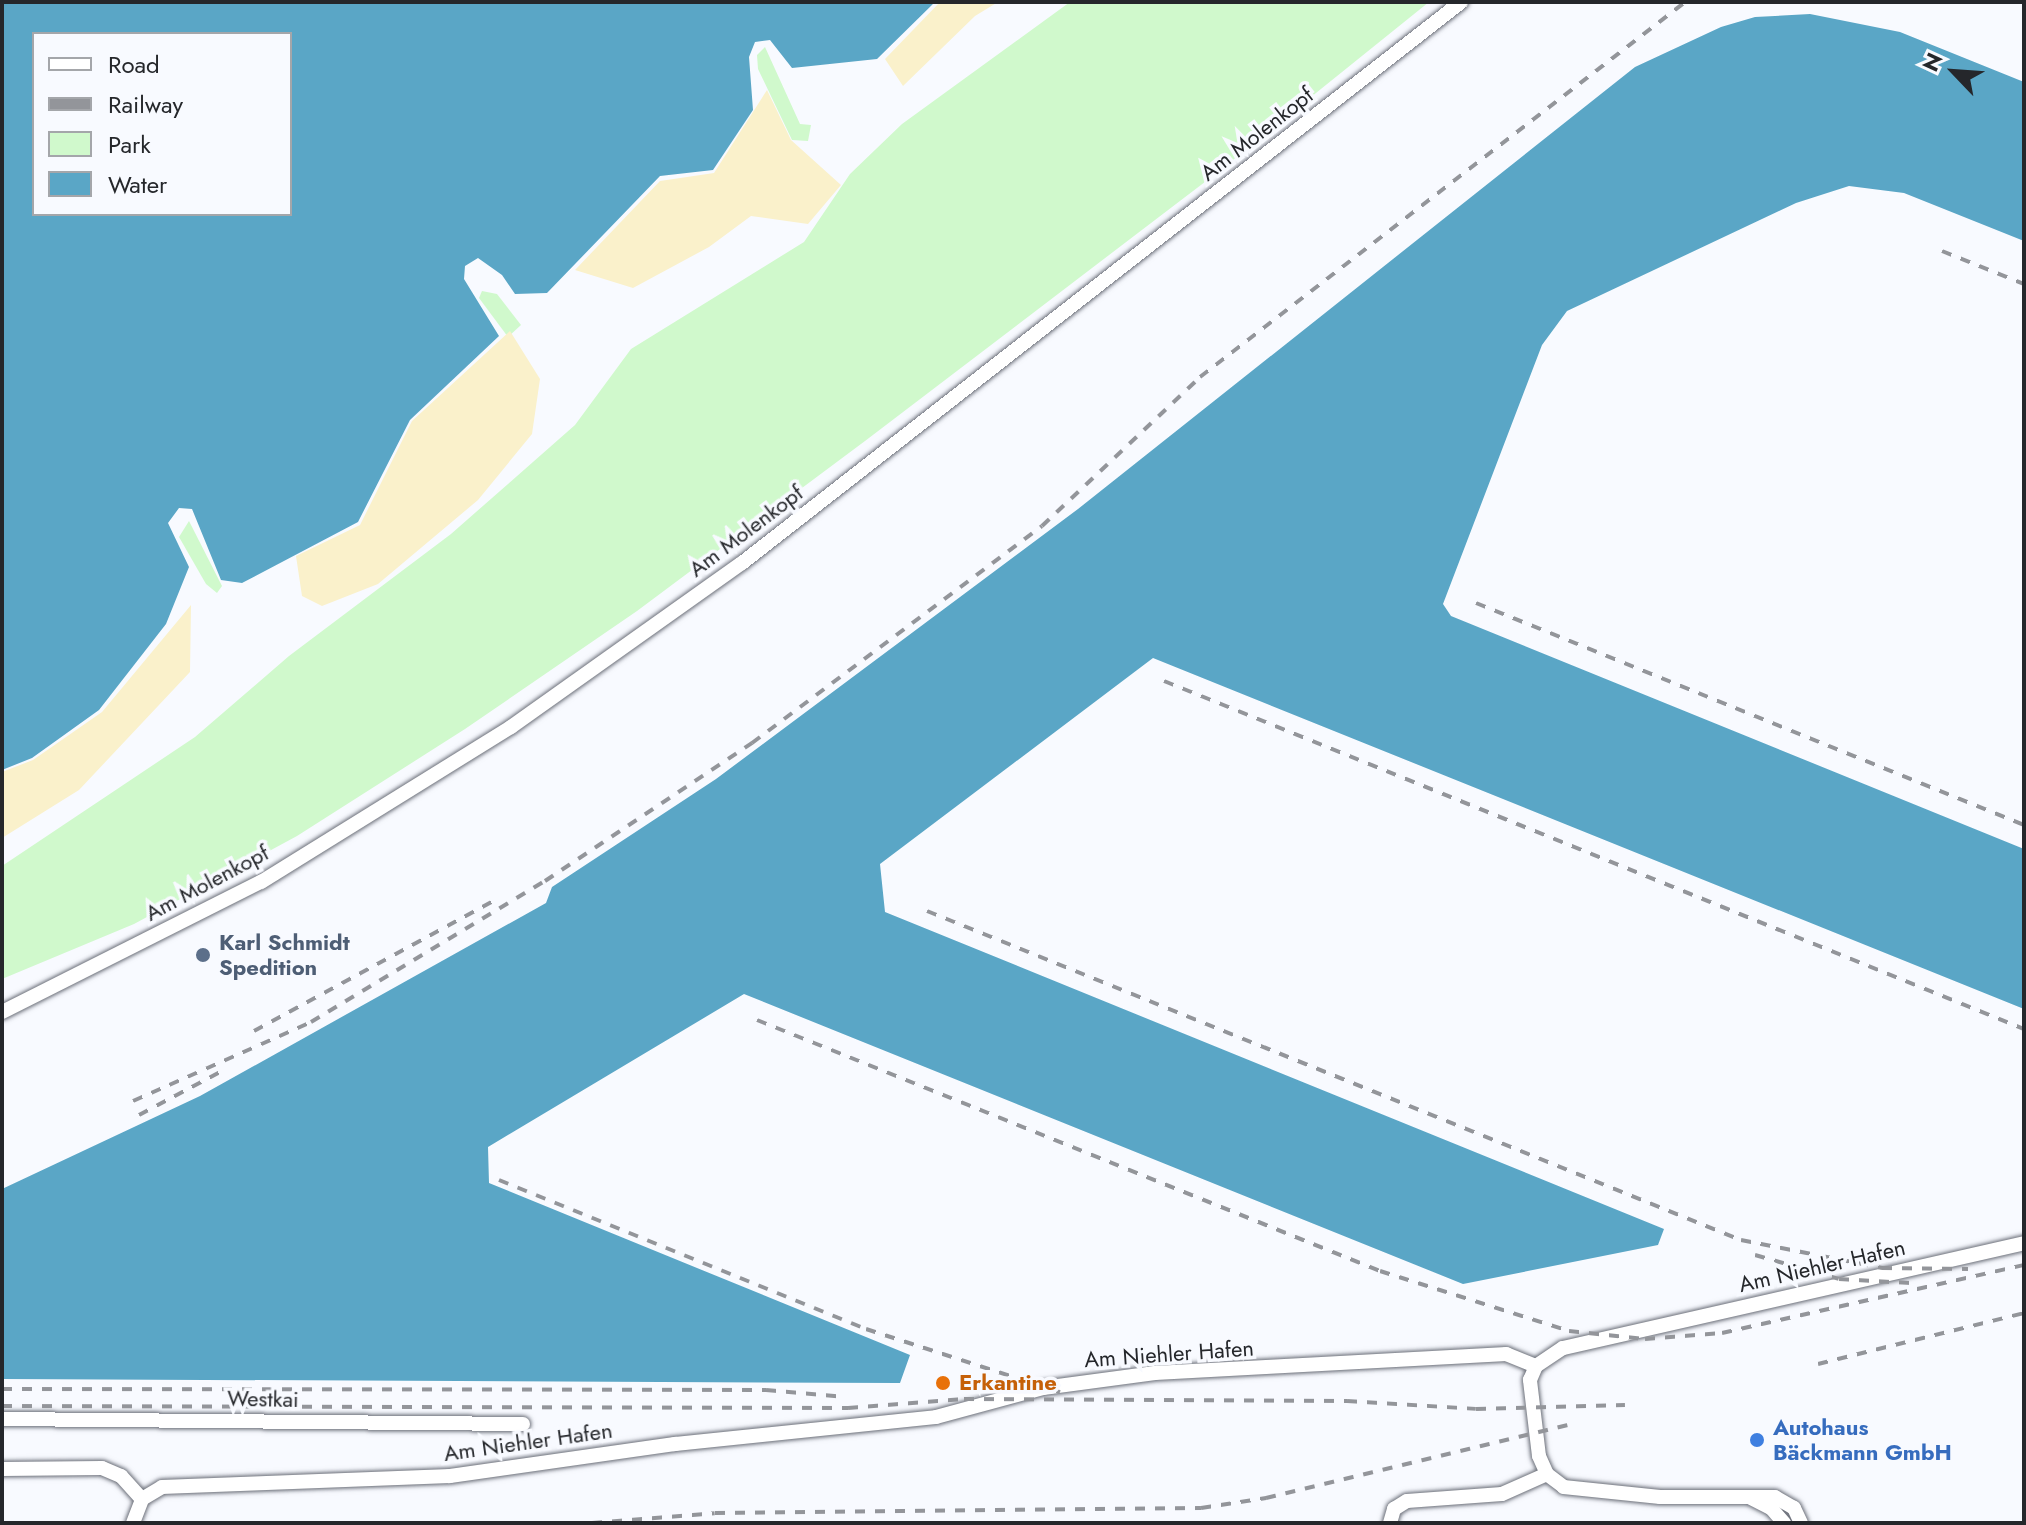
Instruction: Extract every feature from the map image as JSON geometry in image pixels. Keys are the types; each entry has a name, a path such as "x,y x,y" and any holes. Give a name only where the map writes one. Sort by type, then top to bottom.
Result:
{"street":[{"name":"Am Molenkopf","path":"2,1012 261,882 511,727 742,563 1461,2"},
{"name":"Am Niehler Hafen","path":"142,1499 162,1487 450,1476 675,1444 913,1420 1043,1388 1155,1373 1506,1354 1536,1366 1563,1348 2024,1243"},
{"path":"1536,1366 1532,1396 1539,1456 1547,1474 1577,1491 1784,1501 1801,1523"},
{"name":"Westkai","path":"2,1419 523,1424"},
{"path":"2,1469 102,1468 121,1476 142,1499 133,1523"},
{"path":"1390,1523 1394,1509 1407,1501 1502,1494 1547,1474"},
{"path":"1751,1498 1771,1508 1784,1523"}],"green space":[{"path":"1070,2 1429,2 1218,172 865,441 637,611 465,729 297,836 134,924 2,979 2,866 195,737 289,656 451,534 575,425 631,349 804,242 850,174 902,124"},
{"path":"765,47 800,124 811,125 808,141 792,140 758,69 757,55"},
{"path":"482,291 497,294 521,325 508,337 479,298"},
{"path":"189,521 222,586 217,593 206,584 179,537"}],"sand":[{"path":"940,2 998,2 975,16 903,86 885,59"},
{"path":"767,90 791,140 841,185 808,224 751,216 709,247 633,288 575,270 660,181 714,173"},
{"path":"510,331 540,379 532,434 478,500 378,584 322,606 302,596 296,556 360,525 412,421"},
{"path":"191,605 190,672 79,790 2,838 2,772 33,760 102,712"}],"water":[{"path":"2,2 935,2 877,59 792,68 770,40 755,42 749,57 753,110 713,170 660,176 547,293 515,294 502,275 478,258 465,266 464,279 499,336 410,420 358,522 242,583 221,580 192,509 179,508 168,523 189,567 166,624 99,710 32,758 2,770"},
{"path":"1810,14 1900,32 2024,82 2024,241 1904,193 1849,186 1796,203 1567,311 1542,345 1443,604 1451,616 2024,849 2024,1009 1153,658 880,864 885,912 1664,1229 1658,1245 1463,1284 744,994 488,1147 489,1183 910,1355 900,1383 2,1379 2,1189 200,1096 546,903 552,887 716,779 1078,509 1635,67 1721,27 1755,17"}],"railway":[{"path":"133,1101 311,1022 545,881 752,743 1042,526 1200,377 1685,2"},
{"path":"1942,251 2024,284"},
{"path":"1476,603 2024,825"},
{"path":"1164,681 2024,1029"},
{"path":"254,1031 497,899"},
{"path":"927,911 1741,1240 1882,1268 1968,1269"},
{"path":"757,1020 1380,1271 1569,1331 1645,1339 1722,1333 2024,1265"},
{"path":"139,1115 224,1070"},
{"path":"499,1180 866,1329 1060,1392"},
{"path":"1755,1255 1839,1279 1911,1283"},
{"path":"1818,1364 2024,1313"},
{"path":"2,1389 766,1390 846,1397"},
{"path":"2,1406 848,1408 964,1399 1347,1401 1476,1409 1625,1405"},
{"path":"592,1523 715,1513 1201,1508 1266,1498 1576,1423"}],"place":[{"name":"Karl Schmidt Spedition","path":"203,955"},
{"name":"Erkantine","path":"943,1383"},
{"name":"Autohaus Bäckmann GmbH","path":"1757,1440"}]}
